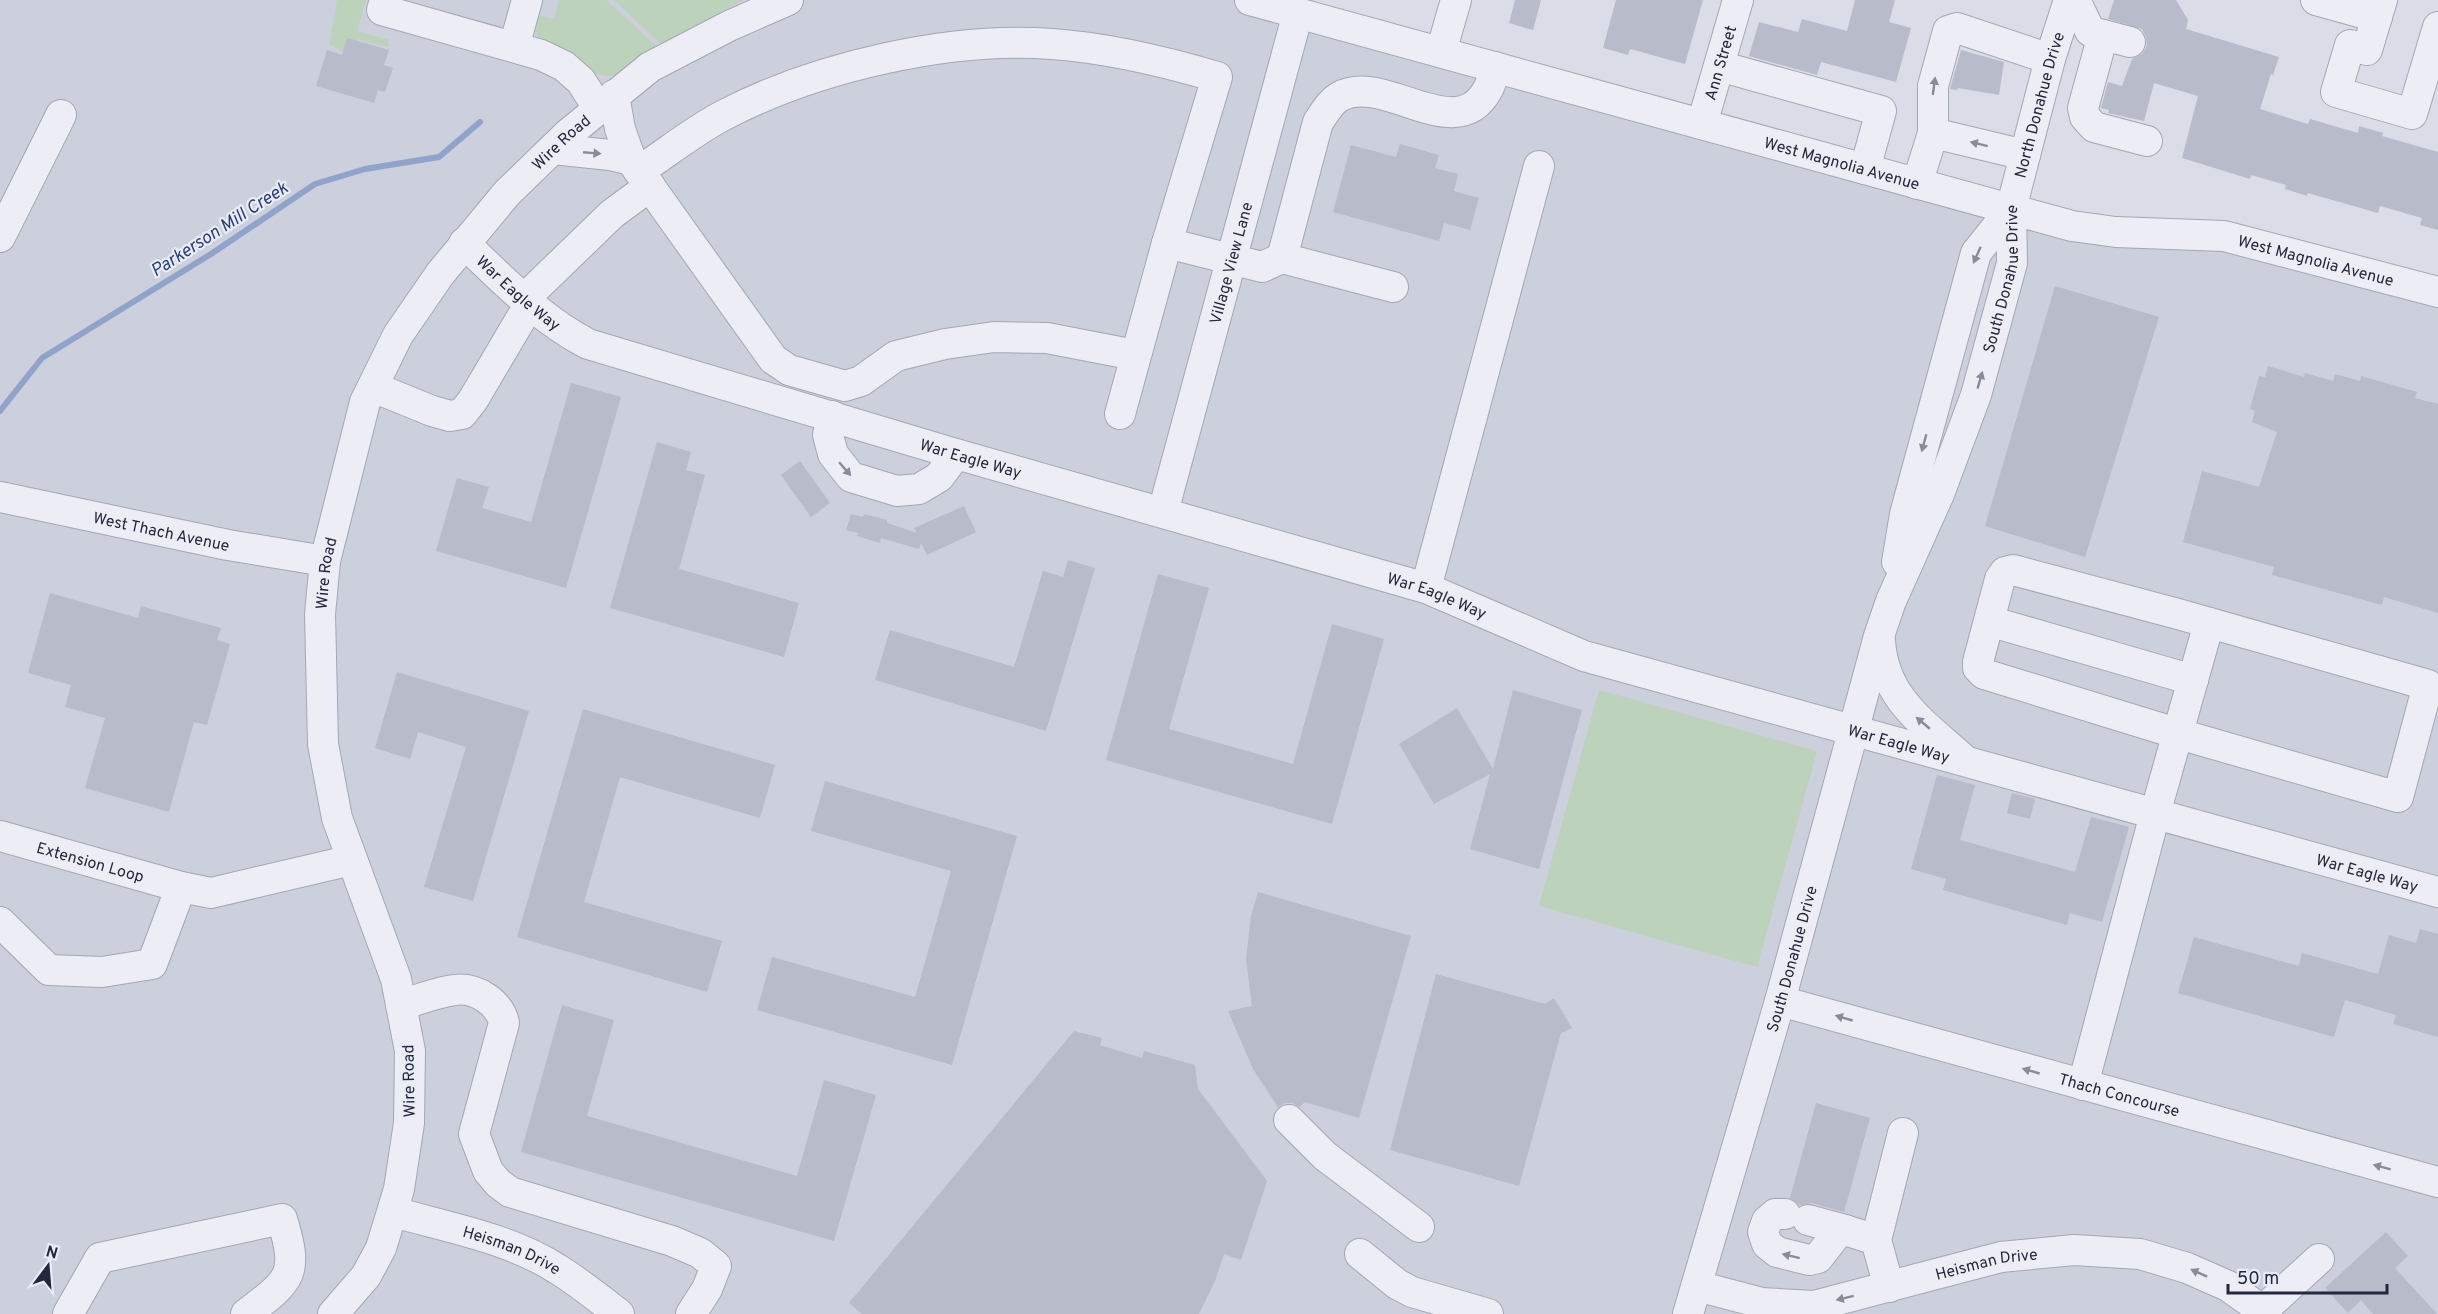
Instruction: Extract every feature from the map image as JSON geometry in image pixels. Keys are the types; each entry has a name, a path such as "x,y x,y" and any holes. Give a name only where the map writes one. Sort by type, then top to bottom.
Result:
{"street":[{"path":"385,0 382,10 541,55 564,66 606,101 640,172 773,359 789,370 845,386 861,381 896,356 945,344 994,337 1047,338 1135,355"},
{"path":"514,47 527,0"},
{"name":"Wire Road","path":"333,1314 366,1276 381,1248 394,1212 409,1123 410,1051 396,979 337,818 323,744 320,614 325,561 365,402 398,335 464,243 507,193 552,149 606,101 650,67 729,26 788,0"},
{"name":"West Magnolia Avenue","path":"1250,0 1314,10 1442,52 2072,226 2116,232 2224,236 2438,292"},
{"path":"1442,52 1456,0"},
{"name":"Ann Street","path":"1702,124 1738,0"},
{"name":"North Donahue Drive","path":"2011,209 2050,58 2069,0"},
{"path":"2075,0 2090,31 2116,38 2084,108 2085,117 2094,127 2147,141"},
{"path":"2316,0 2380,9 2367,50 2350,45 2336,93 2412,114 2438,27"},
{"name":"Village View Lane","path":"1163,512 1231,259 1314,10"},
{"path":"1917,184 1933,133 1933,86 1948,31 1957,28 2050,58"},
{"path":"373,387 432,411 450,416 462,414 473,400 528,303 612,214 640,172 725,114 782,89 847,68 947,48 1003,43 1052,44 1159,60 1217,77 1167,243 1120,414"},
{"path":"1282,258 1318,122 1327,108 1338,98 1365,90 1448,113 1466,111 1479,102 1489,88 1496,66"},
{"path":"1719,66 1881,111 1865,169"},
{"path":"0,237 61,115"},
{"path":"1933,133 2025,156"},
{"path":"552,149 609,155 640,172"},
{"path":"1426,588 1539,166"},
{"name":"South Donahue Drive","path":"1692,1300 1790,1003 1853,731 1891,601 1905,514 1976,253 2011,209"},
{"name":"War Eagle Way","path":"464,243 528,303 563,331 588,344 956,454 1426,588 1584,656 2438,892"},
{"path":"1167,243 1262,267 1282,258 1393,287"},
{"path":"832,416 828,435 832,454 851,477 897,491 918,489 939,477 956,454"},
{"name":"West Thach Avenue","path":"0,497 228,545 325,561"},
{"path":"2013,570 2209,623 2428,685 2398,797 2179,734 1984,674 1978,668 2000,579 2005,572 2013,570"},
{"path":"1989,621 2193,680"},
{"path":"2083,1085 2154,814 2179,734 2209,623"},
{"path":"1880,636 1881,658 1886,675 1899,698 1918,720 1967,762"},
{"name":"Extension Loop","path":"0,836 211,893 352,860"},
{"path":"0,922 50,970 102,972 152,964 182,887"},
{"path":"401,1005 456,989 482,996 495,1004 503,1016 504,1023 474,1134 488,1171 498,1184 510,1192 672,1241 700,1253 716,1266 707,1289 691,1314"},
{"name":"Thach Concourse","path":"1790,1003 2438,1182"},
{"path":"1289,1120 1325,1156 1419,1227"},
{"path":"1889,1287 1876,1240 1903,1133"},
{"name":"Heisman Drive","path":"394,1212 490,1238 536,1257 559,1270 619,1314"},
{"path":"1845,1230 1835,1236 1818,1258 1809,1260 1777,1252 1767,1244 1763,1233 1767,1221 1775,1214 1797,1217 1845,1230 1876,1240"},
{"path":"68,1314 100,1258 282,1219 291,1249 289,1274 276,1291 246,1314"},
{"name":"Heisman Drive","path":"1692,1300 1814,1306 2001,1257 2074,1250 2140,1254 2187,1268 2228,1286 2264,1312"},
{"path":"1360,1254 1397,1284 1412,1292 1488,1314"},
{"path":"2264,1312 2319,1259"}],"shaded area":[{"path":"0,0 1250,0 1962,196 2224,236 2438,292 2438,1314 0,1314"}],"green space":[{"path":"337,0 366,0 357,31 389,40 388,47 357,39 349,55 329,44"},
{"path":"559,0 606,0 657,47 615,75 593,73 569,50 539,37 534,29 538,15 554,19"},
{"path":"614,0 743,0 661,44"},
{"path":"1599,690 1817,751 1757,967 1539,906"}],"building":[{"path":"1515,0 1541,0 1533,30 1509,23"},
{"path":"1616,0 1703,0 1685,64 1630,49 1628,55 1603,48"},
{"path":"1855,0 1895,0 1889,22 1911,28 1896,82 1821,62 1817,75 1749,56 1759,22 1798,32 1802,19 1847,31"},
{"path":"2114,0 2176,0 2188,20 2186,29 2279,57 2260,109 2308,124 2310,119 2358,133 2359,126 2383,133 2382,136 2438,152 2438,230 2420,225 2422,218 2380,206 2378,213 2308,193 2307,196 2285,189 2286,185 2251,175 2250,179 2182,158 2198,96 2154,83 2144,121 2108,113 2109,110 2101,108 2108,82 2122,86 2132,59 2142,54 2147,46 2142,29 2108,19"},
{"path":"347,38 389,50 384,65 393,68 385,92 378,90 374,103 316,86 327,50 342,55"},
{"path":"1961,50 2004,62 1999,95 1958,88 1957,90 1950,89"},
{"path":"1400,144 1439,155 1435,168 1458,174 1454,191 1479,198 1470,230 1444,223 1439,241 1333,212 1351,145 1396,157"},
{"path":"2055,286 2159,317 2085,557 1985,526"},
{"path":"2268,366 2304,377 2305,373 2333,381 2335,374 2360,381 2361,376 2417,392 2415,398 2438,404 2438,613 2384,597 2382,605 2272,575 2274,567 2183,542 2202,471 2259,487 2277,432 2252,422 2255,411 2250,409 2259,376 2265,377"},
{"path":"571,383 621,397 566,588 436,551 457,478 489,487 482,508 531,522"},
{"path":"657,442 691,452 686,470 705,475 679,569 799,603 784,657 610,608"},
{"path":"800,461 830,503 811,517 781,475"},
{"path":"964,506 976,532 927,555 921,543 919,549 881,538 880,543 846,530 851,514 863,517 864,514 887,520 887,523 917,533 914,528"},
{"path":"1068,560 1095,568 1046,731 875,680 890,630 1014,667 1043,571 1063,577"},
{"path":"1158,574 1209,588 1169,729 1293,764 1332,624 1384,639 1332,824 1106,760"},
{"path":"50,593 138,618 141,606 221,628 217,640 230,644 207,725 194,722 169,812 85,788 105,718 65,707 71,685 28,673"},
{"path":"397,672 529,711 473,901 424,887 466,747 418,732 410,759 375,748"},
{"path":"1513,690 1582,710 1539,869 1470,849 1490,774 1434,804 1399,744 1457,708 1493,769"},
{"path":"583,709 775,765 760,818 620,777 584,902 722,941 707,992 517,937"},
{"path":"1937,775 1975,785 1960,840 2075,872 2091,817 2129,827 2102,922 2070,913 2067,925 1943,890 1946,879 1911,869"},
{"path":"825,781 1017,836 952,1065 757,1010 772,957 915,997 951,871 811,831"},
{"path":"2012,793 2035,799 2030,819 2007,813"},
{"path":"1258,892 1411,936 1359,1118 1305,1102 1299,1107 1293,1103 1285,1103 1278,1107 1253,1069 1228,1011 1252,1006 1246,959 1251,916"},
{"path":"2420,929 2438,934 2438,1037 2393,1024 2396,1015 2345,1000 2334,1037 2178,993 2194,937 2299,966 2302,953 2378,974 2389,935 2416,943"},
{"path":"1436,974 1545,1004 1554,998 1572,1028 1561,1033 1519,1186 1390,1150"},
{"path":"562,1005 614,1020 587,1116 797,1176 824,1080 876,1095 834,1241 521,1152"},
{"path":"1074,1031 1102,1038 1100,1045 1142,1058 1144,1051 1195,1065 1198,1089 1267,1181 1241,1260 1224,1254 1215,1281 1199,1314 862,1314 849,1303"},
{"path":"1816,1103 1870,1118 1844,1212 1812,1203 1800,1205 1790,1198"},
{"path":"2386,1232 2408,1256 2395,1268 2437,1314 2373,1314 2361,1300 2348,1313 2325,1288"}],"waterway":[{"name":"Parkerson Mill Creek","path":"0,411 42,358 211,254 315,184 365,169 439,157 480,122"}]}
